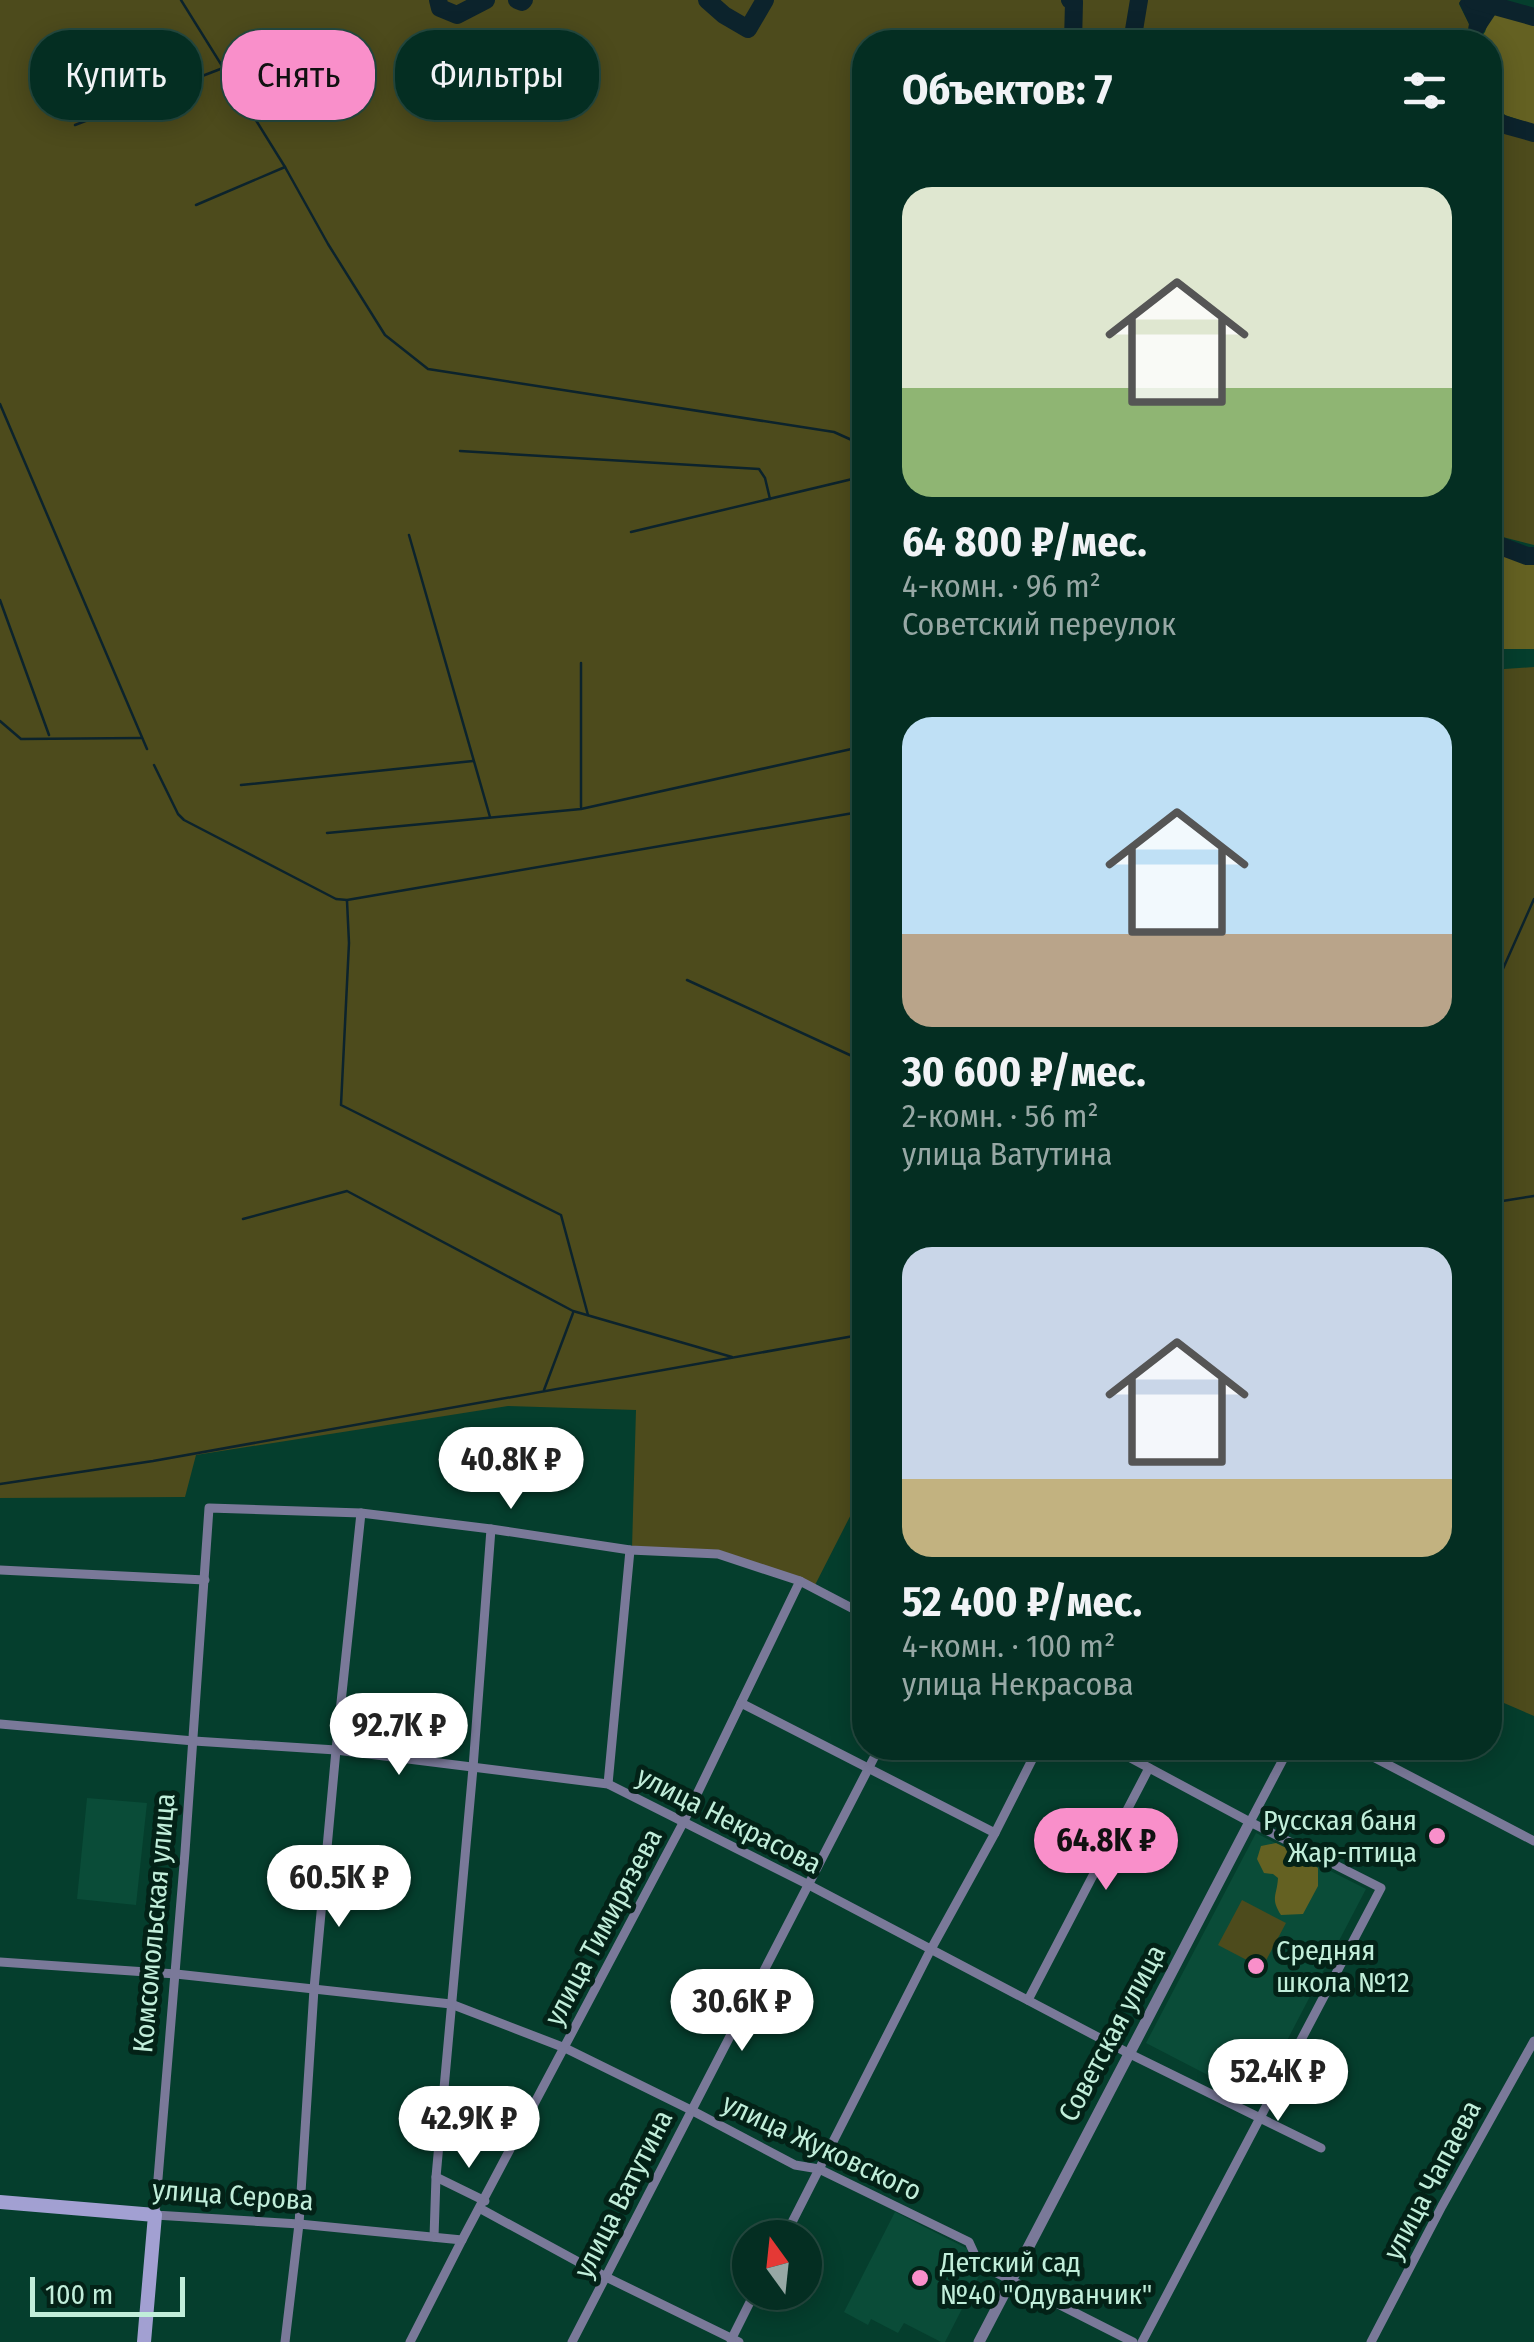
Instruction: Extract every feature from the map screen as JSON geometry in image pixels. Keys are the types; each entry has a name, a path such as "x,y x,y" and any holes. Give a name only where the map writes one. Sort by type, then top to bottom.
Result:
{"main road":[{"name":"улица Серова","path":"0,2202 155,2215"},
{"name":"Комсомольская улица","path":"144,2342 155,2215"}],"street":[{"name":"Комсомольская улица","path":"155,2215 210,1508 362,1513"},
{"path":"285,2342 299,2224 314,1989 336,1750 362,1513 630,1550 718,1554 800,1582 852,1608"},
{"path":"434,2237 491,1529"},
{"path":"608,1784 630,1550"},
{"path":"0,1570 205,1580"},
{"name":"улица Тимирязева","path":"410,2342 683,1823 800,1582"},
{"path":"741,1703 852,1760"},
{"name":"улица Некрасова","path":"0,1724 336,1750 608,1784 1130,2054 1321,2148"},
{"path":"852,1760 996,1832"},
{"name":"улица Ватутина","path":"572,2342 872,1760"},
{"path":"793,2220 1032,1760"},
{"path":"1134,1760 1381,1888 1142,2342"},
{"name":"Советская улица","path":"979,2342 1283,1760"},
{"path":"1379,1760 1534,1841"},
{"path":"1028,2000 1148,1768"},
{"name":"улица Жуковского","path":"0,1962 176,1974 450,2004 565,2048 795,2165 819,2169 969,2242 978,2264 1132,2342"},
{"name":"улица Чапаева","path":"1371,2342 1534,2041"},
{"path":"436,2176 606,2277 733,2341 747,2310"},
{"name":"улица Серова","path":"155,2215 462,2240"}],"shaded area":[{"path":"0,0 1461,0 1469,30 852,30 852,1512 815,1585 718,1550 632,1548 636,1410 508,1406 196,1455 185,1497 0,1498"},
{"path":"1493,8 1534,11 1534,125 1502,113 1502,30 1486,30"},
{"path":"1502,124 1534,133 1534,545 1502,537"},
{"path":"1502,550 1534,556 1534,649 1502,649"},
{"path":"1534,667 1534,1716 1502,1702 1502,669"},
{"path":"87,1798 147,1803 136,1905 77,1899"},
{"name":"Средняя школа №12","path":"1256,1833 1366,1889 1256,2100 1146,2043"},
{"path":"1276,1843 1318,1868 1318,1886 1303,1914 1281,1915 1275,1901 1278,1878 1264,1873 1257,1859 1261,1846"},
{"path":"1242,1900 1286,1923 1262,1968 1218,1945"},
{"name":"Детский сад №40 \"Одуванчик\"","path":"895,2212 968,2249 964,2258 983,2268 945,2342 904,2323 898,2333 871,2319 868,2325 844,2312"}],"water":[{"path":"1489,0 1534,8 1534,16 1495,15 1485,30 1468,30 1459,3"}],"waterway":[{"path":"181,0 385,335 428,369 834,432 852,440"},
{"path":"438,0 440,8 457,15 486,0"},
{"path":"517,0 524,0"},
{"path":"707,0 748,29 765,0"},
{"path":"1070,0 1074,2 1073,30"},
{"path":"1134,30 1139,0"},
{"path":"1473,0 1534,17"},
{"path":"75,125 222,68"},
{"path":"1502,124 1534,133"},
{"path":"196,205 285,167"},
{"path":"0,404 147,749"},
{"path":"460,451 759,469 770,499"},
{"path":"631,532 852,479"},
{"path":"409,535 490,817"},
{"path":"1502,547 1534,556"},
{"path":"0,600 49,735"},
{"path":"581,663 581,807"},
{"path":"0,721 21,739 141,738"},
{"path":"327,833 581,809 852,749"},
{"path":"241,785 473,761"},
{"path":"154,765 184,820 336,899 347,900 852,813"},
{"path":"1502,971 1534,899"},
{"path":"347,901 349,943 341,1105 561,1215 588,1315"},
{"path":"687,980 852,1056"},
{"path":"243,1219 347,1191 573,1311 732,1357"},
{"path":"1502,1201 1534,1196"},
{"path":"544,1390 573,1313"},
{"path":"0,1484 153,1461 852,1336"}],"place":[{"name":"Русская баня Жар-птица","path":"1437,1836"},
{"name":"Средняя школа №12","path":"1256,1966"},
{"name":"Детский сад №40 \"Одуванчик\"","path":"920,2278"}]}
